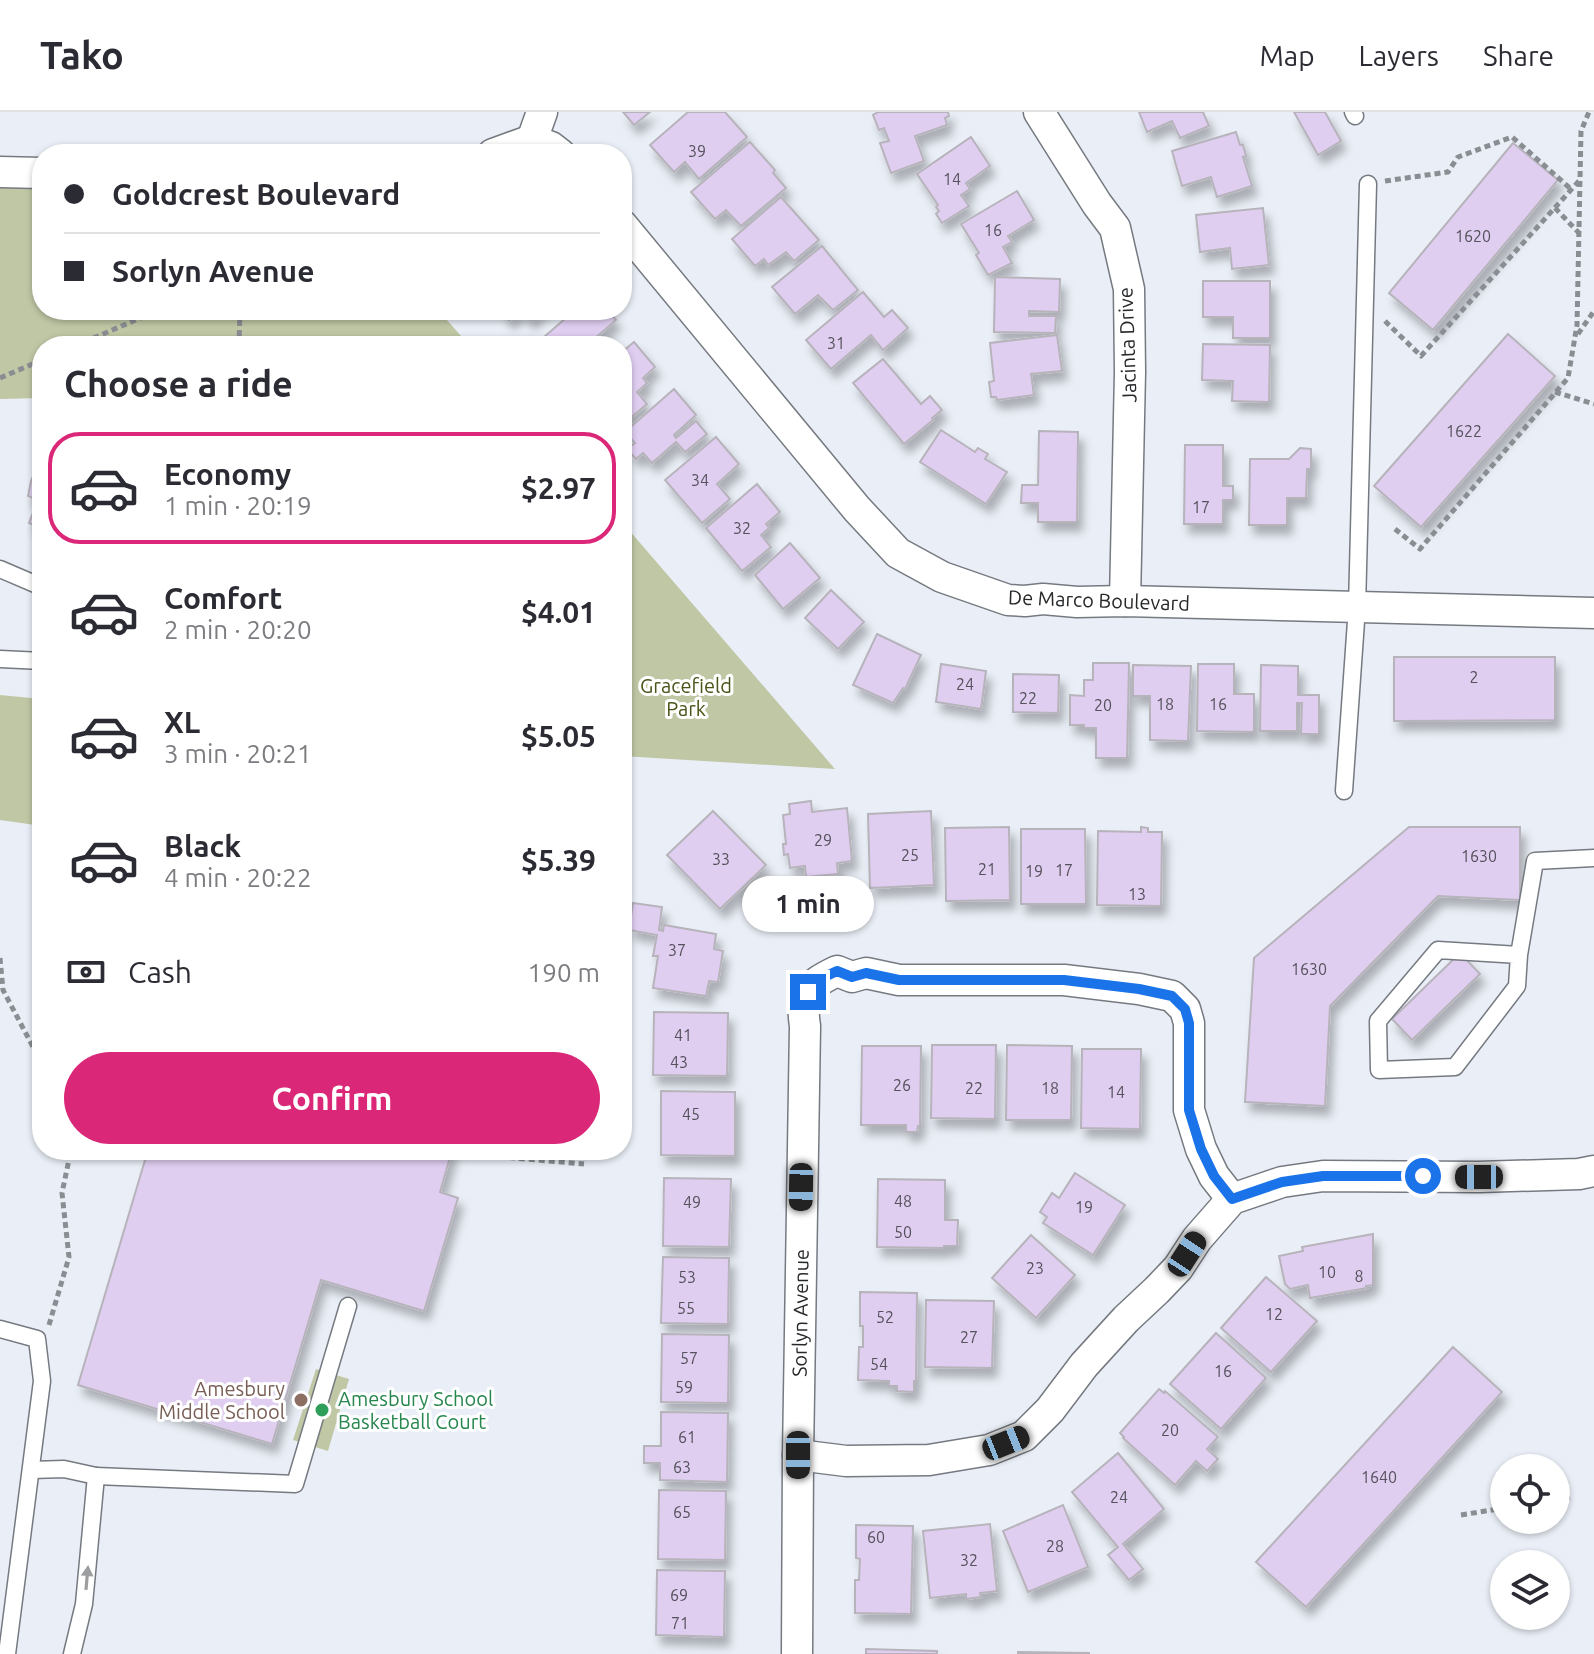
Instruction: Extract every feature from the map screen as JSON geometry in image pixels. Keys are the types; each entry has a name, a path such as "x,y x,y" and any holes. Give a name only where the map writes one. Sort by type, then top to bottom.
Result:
{"street":[{"name":"Jacinta Drive","path":"1039,112 1115,228 1129,289 1125,601"},
{"path":"509,144 537,126 549,144"},
{"path":"0,172 32,173"},
{"name":"De Marco Boulevard","path":"632,237 857,509 898,553 942,577 1008,600 1594,613"},
{"name":"Sorlyn Avenue","path":"797,1654 805,1026 802,1007 816,981 837,971 852,977 866,973 899,980 1064,980 1172,996 1185,1009 1189,1023 1189,1110 1201,1149 1214,1176 1232,1199"},
{"path":"798,1455 846,1461 929,1460 989,1450 1024,1436 1050,1410 1115,1330 1178,1268 1197,1239 1232,1199 1282,1182 1323,1176 1479,1177 1594,1171"}],"lane":[{"path":"1344,791 1357,607 1368,184"},
{"path":"0,569 32,583"},
{"path":"0,659 32,661"},
{"path":"1519,955 1438,950 1378,1021 1379,1070 1455,1067 1517,986 1519,955 1535,861 1594,858"},
{"path":"31,1470 64,1469 96,1476 295,1484 348,1306"},
{"path":"0,1329 37,1339 42,1381 7,1654"},
{"path":"72,1654 84,1604 96,1476"}],"path":[{"path":"1395,529 1420,549 1568,378 1577,325 1581,131 1589,112"},
{"path":"1368,184 1448,172 1458,157 1512,137 1572,190"},
{"path":"1365,301 1421,356 1580,181"},
{"path":"1555,208 1579,233"},
{"path":"1575,338 1594,311"},
{"path":"98,336 136,320"},
{"path":"0,378 32,364"},
{"path":"1555,392 1594,404"},
{"path":"0,958 3,990 32,1045"},
{"path":"39,1357 69,1257 62,1193 69,1160"},
{"path":"537,1160 584,1164"},
{"path":"1461,1515 1490,1510"}],"green space":[{"path":"0,186 32,188 32,320 447,320 461,336 32,336 32,398 0,399"},
{"name":"Gracefield Park","path":"632,534 835,769 632,757"},
{"path":"0,695 32,698 32,825 0,820"},
{"name":"Amesbury School Basketball Court","path":"316,1369 349,1379 328,1451 293,1440"}],"building":[{"path":"623,112 650,112 634,125"},
{"path":"688,112 725,112 747,137 699,179 685,162 674,172 650,145"},
{"path":"878,112 948,112 949,116 945,118 947,125 915,136 924,161 891,173 880,143 889,141 884,128 879,130 873,115"},
{"path":"1139,112 1203,112 1209,126 1180,138 1172,121 1147,132"},
{"path":"1294,112 1325,112 1341,141 1318,155"},
{"path":"1236,132 1240,145 1243,145 1246,156 1243,157 1252,186 1217,197 1211,177 1182,186 1172,151"},
{"path":"971,137 990,166 966,183 970,189 961,195 969,206 942,223 936,214 938,205 917,174"},
{"path":"750,142 775,170 773,173 786,188 741,226 726,210 715,219 691,192"},
{"path":"1513,143 1558,180 1433,330 1389,293"},
{"path":"1017,191 1034,220 1008,236 1012,242 1003,247 1012,263 988,275 961,224"},
{"path":"781,197 819,240 794,261 786,252 768,265 764,259 755,266 732,239"},
{"path":"1263,208 1269,265 1232,269 1230,248 1200,252 1196,215"},
{"path":"822,246 858,290 833,310 818,295 795,314 772,287"},
{"path":"995,277 1060,279 1059,312 1029,311 1029,316 1056,316 1055,333 994,332"},
{"path":"1203,281 1270,281 1270,338 1233,338 1233,317 1203,317"},
{"path":"863,292 884,317 892,310 908,328 883,350 871,335 831,369 806,340"},
{"path":"564,320 616,320 598,336 545,336"},
{"path":"1508,334 1555,376 1421,527 1374,486"},
{"path":"1057,335 1062,371 1031,374 1034,395 997,400 991,397 989,382 994,381 990,343"},
{"path":"634,342 655,367 643,378 647,383 637,392 647,404 632,417"},
{"path":"1203,344 1270,345 1269,402 1232,401 1233,381 1202,380"},
{"path":"883,359 921,404 930,396 942,410 904,444 853,383"},
{"path":"674,389 696,415 674,435 676,438 696,421 707,434 685,452 676,442 652,463 643,453 636,459 632,455 635,443 632,426"},
{"path":"941,430 975,452 978,448 988,454 985,459 1007,472 986,504 920,462"},
{"path":"1039,431 1078,432 1077,522 1038,522 1038,503 1021,503 1022,485 1038,485"},
{"path":"716,437 739,464 717,484 730,499 702,523 665,480"},
{"path":"1185,445 1223,445 1223,486 1233,486 1233,500 1223,500 1223,524 1184,524"},
{"path":"1300,448 1311,449 1306,498 1287,498 1287,525 1249,525 1250,459 1289,459"},
{"path":"32,479 32,498 28,496"},
{"path":"757,484 780,512 766,524 769,528 761,535 771,547 742,571 706,528"},
{"path":"790,543 820,578 783,609 755,575"},
{"path":"831,590 864,622 838,649 805,618"},
{"path":"877,634 921,655 905,689 893,703 853,685"},
{"path":"1394,657 1555,657 1555,720 1394,721"},
{"path":"1093,663 1129,663 1127,758 1096,758 1096,728 1070,725 1070,695 1084,696 1084,680 1093,680"},
{"path":"941,664 986,671 981,709 936,702"},
{"path":"1198,664 1234,664 1234,694 1254,694 1254,732 1197,731"},
{"path":"1133,665 1191,666 1188,741 1150,740 1150,696 1133,696"},
{"path":"1261,665 1298,666 1298,695 1319,695 1319,734 1301,734 1302,703 1297,703 1297,731 1260,731"},
{"path":"1013,674 1059,675 1058,713 1013,712"},
{"path":"811,801 812,812 847,808 852,861 837,863 838,874 806,877 805,866 790,868 788,854 784,855 783,815 790,814 789,804"},
{"path":"713,811 766,865 720,909 667,855"},
{"path":"931,811 934,885 870,888 868,814"},
{"path":"1009,827 1010,900 946,901 945,828"},
{"path":"1141,827 1148,828 1148,832 1162,832 1161,906 1097,905 1098,831 1141,832"},
{"path":"1409,827 1520,827 1520,900 1438,896 1330,1006 1325,1106 1245,1102 1254,958"},
{"path":"1021,829 1085,829 1086,904 1021,904"},
{"path":"633,903 662,907 659,930 663,931 664,925 716,934 714,949 723,951 718,982 709,981 706,996 653,988 658,956 653,956 657,935 632,931"},
{"path":"1460,953 1480,974 1412,1040 1392,1019"},
{"path":"654,1012 728,1013 727,1076 653,1075"},
{"path":"932,1045 996,1045 995,1119 931,1118"},
{"path":"1007,1045 1072,1046 1071,1120 1006,1120"},
{"path":"862,1046 921,1046 920,1126 917,1132 906,1132 906,1125 861,1125"},
{"path":"1082,1049 1141,1049 1140,1129 1081,1128"},
{"path":"661,1091 735,1092 735,1156 661,1155"},
{"path":"145,1160 449,1160 440,1192 458,1198 424,1311 321,1280 272,1444 78,1385"},
{"path":"1075,1173 1125,1205 1093,1255 1043,1223 1047,1217 1040,1212 1052,1193 1059,1198"},
{"path":"664,1178 731,1179 729,1247 663,1246"},
{"path":"878,1179 945,1180 945,1220 958,1220 957,1246 877,1247"},
{"path":"1373,1234 1373,1285 1310,1298 1308,1285 1290,1289 1285,1284 1279,1256 1303,1251 1302,1247"},
{"path":"1031,1235 1075,1275 1036,1318 992,1278"},
{"path":"663,1257 729,1258 728,1324 661,1323"},
{"path":"1266,1277 1317,1321 1271,1372 1221,1328"},
{"path":"860,1292 917,1293 914,1392 897,1391 897,1386 889,1386 889,1381 858,1380 859,1347 863,1347"},
{"path":"926,1300 994,1301 992,1368 925,1367"},
{"path":"1216,1333 1266,1378 1221,1429 1170,1384"},
{"path":"662,1334 729,1335 728,1403 661,1402"},
{"path":"1453,1347 1502,1392 1306,1607 1256,1562"},
{"path":"1159,1389 1218,1437 1207,1449 1218,1459 1207,1471 1196,1461 1175,1485 1120,1433"},
{"path":"661,1412 728,1413 727,1482 660,1480 660,1463 644,1463 644,1446 661,1446"},
{"path":"1118,1453 1164,1509 1123,1544 1143,1569 1129,1580 1108,1555 1118,1547 1072,1492"},
{"path":"659,1490 726,1491 725,1560 658,1559"},
{"path":"1063,1505 1088,1567 1028,1592 1003,1531"},
{"path":"990,1524 997,1591 966,1599 966,1594 930,1598 923,1531"},
{"path":"856,1525 913,1526 911,1614 855,1613 855,1580 859,1580 860,1559 856,1558"},
{"path":"657,1570 725,1571 724,1637 656,1635"},
{"path":"866,1649 937,1651 937,1654 866,1654"},
{"path":"1089,1653 1089,1654 1018,1654"}],"place":[{"name":"Amesbury Middle School","path":"301,1400"},
{"name":"Amesbury School Basketball Court","path":"322,1410"}],"route":[{"path":"808,992 816,981 837,971 852,977 866,973 899,980 1064,980 1172,996 1185,1009 1189,1023 1189,1110 1201,1149 1214,1176 1232,1199 1282,1182 1323,1176 1423,1176"}]}
